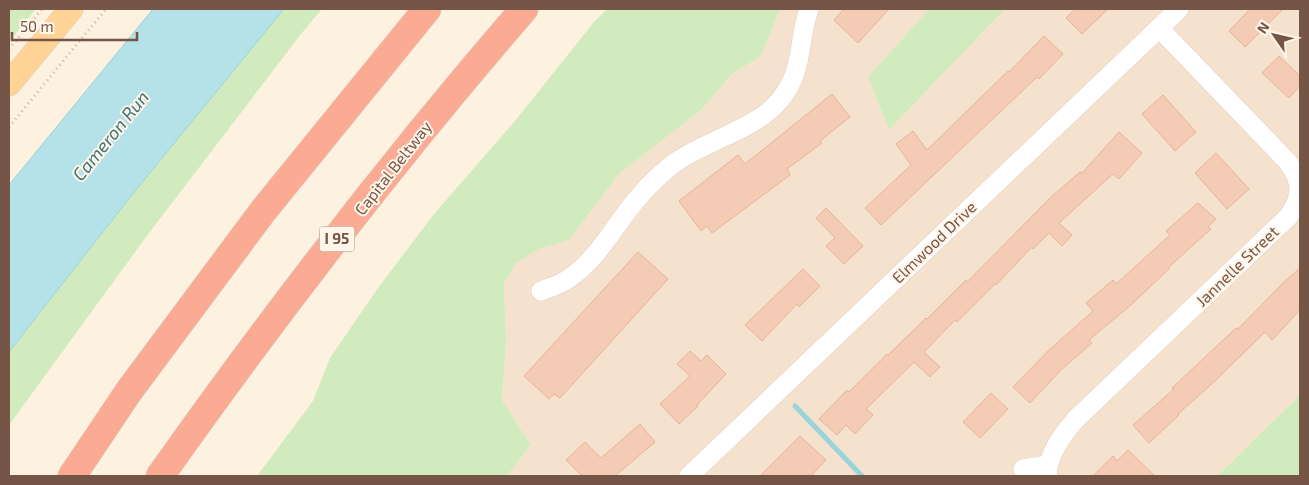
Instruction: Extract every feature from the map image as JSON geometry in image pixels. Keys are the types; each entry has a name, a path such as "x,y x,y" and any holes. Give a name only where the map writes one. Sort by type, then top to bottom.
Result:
{"highway":[{"path":"72,476 129,391 263,211 427,9"},
{"name":"Capital Beltway","path":"160,476 283,307 421,132 524,9"}],"main road":[{"path":"9,84 71,9"}],"street":[{"path":"541,291 564,282 583,267 602,247 640,194 672,165 706,144 756,121 779,102 795,76 809,9"},
{"name":"Elmwood Drive","path":"689,476 1179,9"},
{"name":"Jannelle Street","path":"1048,471 1056,447 1076,419 1289,216 1296,207 1299,196 1299,184 1296,173 1287,161 1159,28"},
{"path":"1023,469 1048,471"}],"path":[{"path":"9,49 42,9"},
{"path":"9,128 106,9"}],"shaded area":[{"path":"780,9 929,9 868,77 889,130 1005,9 1300,9 1300,395 1217,476 507,476 531,445 502,400 506,341 504,284 515,264 539,249 569,240 619,174 701,110 731,75 761,56"}],"green space":[{"path":"9,9 36,9 9,42"},
{"path":"284,9 322,9 146,237 9,425 9,352 135,191"},
{"path":"607,9 780,9 761,56 731,75 701,110 619,174 569,240 539,249 515,264 504,284 506,341 502,400 531,445 507,476 257,476 313,401 330,358 378,288 434,214 515,121 594,22"},
{"path":"929,9 1005,9 889,130 868,77"},
{"path":"1300,395 1300,476 1217,476"}],"water":[{"name":"Cameron Run","path":"153,9 284,9 135,191 9,352 9,185"}],"building":[{"path":"844,9 889,9 858,43 834,20"},
{"path":"1075,9 1108,9 1082,34 1066,18"},
{"path":"1250,9 1283,9 1245,47 1229,31"},
{"path":"1044,36 1063,54 1039,79 1037,77 881,225 865,208 911,165 896,144 913,131 927,150"},
{"path":"1279,56 1300,76 1300,86 1289,98 1262,73"},
{"path":"832,94 850,117 820,141 822,143 787,169 790,175 712,233 707,226 701,231 679,201 738,155 745,164"},
{"path":"1163,95 1196,132 1175,151 1142,114"},
{"path":"1119,132 1142,153 1119,179 1113,174 1059,223 1072,235 1062,246 1049,233 1033,249 1032,247 957,322 955,320 924,352 940,367 930,377 914,362 866,409 873,415 855,434 846,425 837,435 819,419 847,390 849,392 966,280 967,282 1051,197 1080,172 1082,173"},
{"path":"1216,153 1249,189 1227,209 1195,173"},
{"path":"1198,203 1216,219 1208,227 1211,229 1132,304 1089,340 1092,343 1062,369 1030,403 1013,387 1048,351 1093,311 1086,303 1113,280 1116,284 1170,235 1166,231"},
{"path":"826,208 863,246 844,264 826,246 835,238 816,218"},
{"path":"638,252 668,279 560,398 554,394 549,399 524,376"},
{"path":"1300,268 1300,310 1272,340 1265,332 1149,443 1133,425 1174,389 1172,388 1236,328 1238,329"},
{"path":"803,269 820,286 799,307 797,304 762,341 745,325"},
{"path":"690,351 701,361 707,355 726,374 698,406 679,424 660,404 690,376 677,364"},
{"path":"991,393 1008,409 980,438 963,422"},
{"path":"640,424 655,442 615,476 582,476 566,460 585,442 601,458"},
{"path":"800,436 826,460 811,476 760,476"},
{"path":"1128,450 1155,476 1093,476 1113,456 1117,461"}],"waterway":[{"path":"795,406 862,476"}]}
